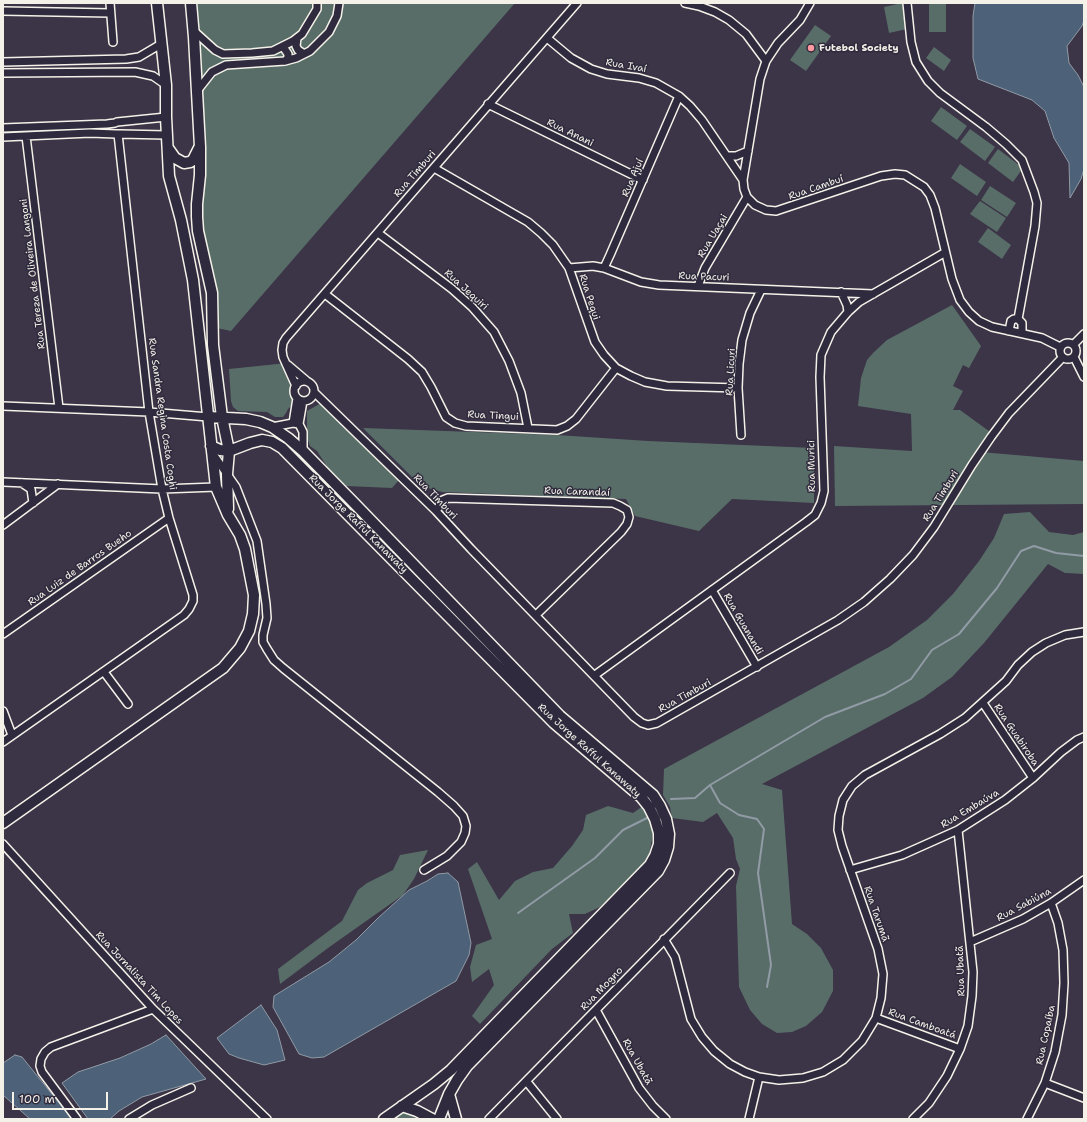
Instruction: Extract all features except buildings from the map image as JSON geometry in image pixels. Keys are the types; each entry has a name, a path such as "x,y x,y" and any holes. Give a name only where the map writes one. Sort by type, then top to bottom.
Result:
{"main road":[{"path":"3,823 223,668 240,648 249,631 253,614 254,595 245,549 240,535 228,515 216,487 193,280 181,220 169,176 166,135 166,85 157,3"},
{"path":"191,3 194,31 200,147 200,175 197,204 198,231 212,293 213,344 222,417 229,451 227,474 228,515"},
{"path":"167,146 175,158 184,163 190,162 196,157 200,147"},
{"name":"Rua Jorge Rafful Kanawaty","path":"208,416 253,421 272,427 303,451 560,716 653,796 666,819 669,834 668,848 658,871 467,1066 449,1094 439,1119"},
{"name":"Rua Jorge Rafful Kanawaty","path":"229,451 262,440 272,442 282,448 554,723 641,797 649,807 655,819 659,833 659,844 650,865 450,1070 434,1084 384,1119"},
{"path":"212,450 229,451"},
{"path":"316,481 325,473"},
{"path":"449,1094 456,1119"},
{"path":"402,1106 417,1111 432,1119"}],"street":[{"path":"110,3 113,42"},
{"path":"194,31 215,50 223,54 272,51 293,41 302,34 317,9 317,3"},
{"path":"197,91 212,72 226,65 285,61 310,51 329,32 337,16 339,3"},
{"name":"Rua Timburi","path":"296,386 283,357 283,343 488,104 577,3"},
{"path":"685,3 715,12 729,20 746,34 766,61"},
{"path":"747,197 743,180 760,79 766,61 778,43 800,20 810,3"},
{"path":"907,3 911,42 916,62 928,80 940,93 991,131 1022,160 1034,192 1037,203 1036,226 1018,319"},
{"path":"3,11 110,13"},
{"path":"297,38 296,46 298,50 304,54"},
{"name":"Rua Ivaí","path":"547,38 571,58 591,69 607,74 639,78 656,83 679,96 702,120 743,180"},
{"path":"3,62 126,59 139,57 161,44"},
{"path":"281,47 284,48 288,54 288,58 285,61"},
{"path":"3,73 135,72 153,76 166,85"},
{"name":"Rua Ajuí","path":"604,268 679,96"},
{"name":"Rua Anani","path":"488,104 643,180"},
{"path":"3,128 107,124 166,118"},
{"name":"Rua Sandra Regina Costa Coghi","path":"3,742 184,615 190,609 193,601 193,595 169,518 162,489 150,412 118,134 112,131 112,127 116,122"},
{"name":"Rua Tereza de Oliveira Langoni","path":"22,127 20,132 26,137 59,408"},
{"name":"Rua Tereza de Oliveira Langoni","path":"26,137 33,132 31,127"},
{"path":"3,137 90,133 166,135"},
{"path":"727,156 736,156 748,151"},
{"name":"Rua Pequi","path":"434,168 532,226 553,245 569,268 594,342 616,368 645,382 667,386 738,388"},
{"name":"Rua Cambuí","path":"747,197 754,205 766,210 776,211 881,176 895,174 905,175 924,187 930,195 935,208 944,253 960,300 969,312 979,321 992,328 1022,333"},
{"name":"Rua Uaçai","path":"698,286 705,268 747,197"},
{"name":"Rua Jequiri","path":"378,233 452,289 494,332 510,361 521,393 528,428"},
{"name":"Rua Murici","path":"594,675 815,515 822,503 824,491 820,376 821,355 831,332 848,312 860,302 944,253"},
{"name":"Rua Pacuri","path":"569,268 593,266 604,268 627,277 659,285 873,294"},
{"name":"Rua Licuri","path":"741,435 738,388 742,340 750,313 762,290"},
{"path":"841,292 847,305 848,312"},
{"name":"Rua Tingui","path":"325,294 408,359 417,368 431,387 446,417 455,423 466,426 557,430 567,426 576,419 616,368"},
{"path":"1009,330 1011,321 1018,319"},
{"path":"1018,319 1022,323 1022,333 1042,338 1060,347"},
{"path":"1074,344 1084,334"},
{"path":"1060,347 1066,342 1074,344"},
{"path":"1074,344 1076,349 1074,357 1084,377"},
{"path":"1060,347 1060,352 1063,357 1067,359 1074,357"},
{"name":"Rua Timburi","path":"314,392 436,511 634,717 642,723 648,725 657,723 838,620 864,602 890,579 913,555 934,527 976,459 1009,413 1063,357"},
{"path":"287,364 312,386 314,395 309,400 300,400"},
{"path":"296,424 300,400 294,392 296,386 301,382 308,382"},
{"path":"3,406 208,416"},
{"path":"272,427 296,424"},
{"path":"296,424 303,432 303,451"},
{"path":"212,450 236,487 257,541 267,618 263,642 274,660 438,792 463,816 466,826 461,842 447,856 424,870"},
{"path":"3,482 162,489 216,487"},
{"path":"22,482 31,489 33,503"},
{"path":"3,525 58,484"},
{"name":"Rua Carandaí","path":"436,511 444,500 448,498 613,503 627,510 629,517 621,532 536,615"},
{"name":"Rua Luiz de Barros Bueho","path":"3,634 169,518"},
{"name":"Rua Guanandi","path":"712,590 757,667"},
{"name":"Rua Tarumã","path":"664,939 675,957 691,1019 702,1037 714,1051 730,1064 759,1077 779,1080 803,1078 823,1072 843,1060 862,1041 876,1018 881,998 883,974 878,949 850,870 838,830 839,816 843,800 852,786 865,775 965,718 1006,681 1018,665 1032,652 1046,643 1065,635 1084,632"},
{"path":"104,672 128,704"},
{"name":"Rua Guabiroba","path":"983,703 1033,778"},
{"path":"3,711 12,735"},
{"name":"Rua Embaúva","path":"850,870 902,856 958,830 1005,800 1033,778 1061,752 1077,740 1084,738"},
{"name":"Rua Ubatã","path":"913,1119 929,1102 947,1076 960,1049 968,1026 972,996 973,972 958,830"},
{"name":"Rua Jornalista Tim Lopes","path":"3,844 153,1009 266,1119"},
{"name":"Rua Mogno","path":"489,1119 730,873"},
{"name":"Rua Sabiúna","path":"970,942 1023,919 1051,903 1084,880"},
{"name":"Rua Copaíba","path":"1027,1119 1045,1083 1055,1052 1061,1023 1064,983 1063,950 1058,923 1051,903"},
{"path":"77,1119 42,1072 40,1066 41,1059 45,1052 51,1047 153,1009"},
{"name":"Rua Ubatã","path":"596,1010 639,1088 653,1106 666,1119"},
{"name":"Rua Camboatá","path":"876,1018 960,1049"},
{"path":"749,1119 759,1077"},
{"path":"526,1082 557,1119"},
{"path":"1045,1083 1084,1098"},
{"path":"129,1119 152,1105 191,1088"}],"green space":[{"path":"191,3 515,3 231,331 212,327 197,204"},
{"path":"902,3 907,29 889,33 884,7"},
{"path":"946,3 946,32 929,32 929,4"},
{"name":"Futebol Society","path":"815,25 831,36 806,71 790,60"},
{"path":"934,47 951,60 944,71 926,58"},
{"path":"941,107 967,126 957,140 931,121"},
{"path":"970,129 995,147 985,161 960,142"},
{"path":"998,149 1023,168 1013,182 988,163"},
{"path":"960,164 986,182 977,196 951,178"},
{"path":"990,186 1016,203 1007,217 981,200"},
{"path":"980,201 1006,218 997,232 970,214"},
{"path":"988,228 1011,245 1002,259 978,242"},
{"path":"952,305 981,346 969,368 963,365 953,386 963,391 953,410 960,410 993,434 981,452 1084,461 1084,504 835,506 834,446 912,451 911,414 858,406 861,378 867,360 887,340"},
{"path":"287,363 293,384 294,403 283,417 275,417 267,412 238,411 233,407 231,401 229,369"},
{"path":"323,402 399,480 392,488 346,486 328,468 317,451 310,446 307,438 307,411"},
{"path":"363,428 557,435 648,441 814,448 814,503 732,499 699,531 635,516 626,499 442,492 421,486"},
{"path":"1030,512 1049,532 1073,535 1084,532 1084,574 1065,573 1048,564 984,643 952,677 923,698 762,784 782,790 792,924 807,934 821,948 833,970 833,991 822,1012 806,1026 792,1032 777,1033 762,1024 750,1010 739,987 736,886 740,869 736,859 733,838 717,813 703,822 672,818 670,807 663,795 664,769 889,647 927,620 953,594 979,561 994,538 1004,514"},
{"path":"608,806 633,813 643,806 654,830 649,854 636,876 600,907 585,914 569,914 573,933 552,949 480,1024 472,1016 494,985 489,969 472,982 470,967 476,945 492,939 468,869 477,862 499,900 515,881 533,872 553,868 572,846 583,830 586,815"},
{"path":"428,850 414,879 403,895 280,984 278,969 342,921 358,890 367,883 393,870 400,855"},
{"path":"411,1111 427,1119 390,1119 399,1112"}],"water":[{"path":"975,3 1084,3 1084,20 1082,26 1067,46 1069,63 1078,75 1084,87 1084,169 1081,179 1070,198 1069,163 1054,138 1045,111 1032,100 978,79 973,58 973,16"},
{"path":"448,873 458,882 471,943 469,955 456,981 324,1057 312,1058 299,1054 273,1007 274,996 329,962 356,940 409,890 438,874"},
{"path":"261,1005 277,1030 285,1060 264,1065 229,1054 217,1038"},
{"path":"166,1035 206,1079 142,1097 119,1111 110,1119 88,1119 62,1083 78,1072 120,1058 151,1044"},
{"path":"15,1055 22,1057 72,1119 30,1119 3,1095 3,1063"}],"waterway":[{"path":"671,799 695,798 710,785 825,717 885,694 911,679 932,650 959,634 997,588 1021,551 1034,546 1056,553 1084,556"},
{"path":"710,785 720,803 739,815 757,819 764,829 758,873 771,965 767,987"},
{"path":"518,913 595,858 623,830 649,817"}],"place":[{"name":"Futebol Society","path":"811,48"}]}
